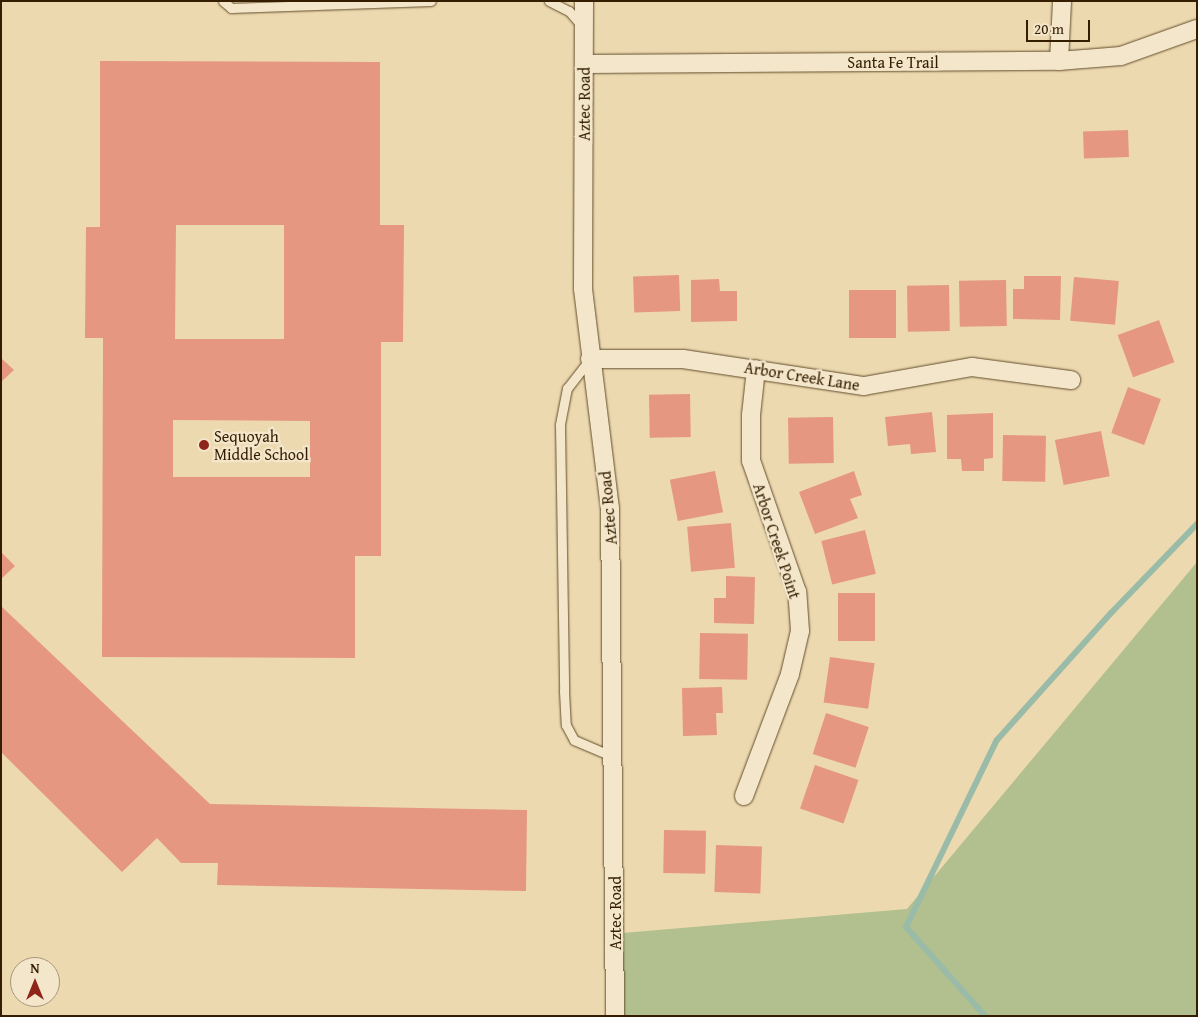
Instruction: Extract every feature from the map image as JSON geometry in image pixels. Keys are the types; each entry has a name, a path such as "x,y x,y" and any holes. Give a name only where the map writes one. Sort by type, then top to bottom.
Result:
{"street":[{"name":"Aztec Road","path":"584,1 583,289 590,359 610,508 615,757 615,1016"},
{"path":"1059,61 1062,1"},
{"name":"Santa Fe Trail","path":"584,64 1059,61 1121,56 1197,30"},
{"name":"Arbor Creek Lane","path":"590,359 684,359 864,386 972,366 1071,380"},
{"name":"Arbor Creek Point","path":"744,796 790,674 800,631 797,592 751,461 750,414 756,369"}],"lane":[{"path":"223,1 231,8 432,1"},
{"path":"549,1 569,11 584,29"},
{"path":"590,359 567,388 560,425 566,726 574,740 615,757"}],"green space":[{"path":"1197,562 1197,1016 611,1016 611,934 907,909"}],"building":[{"path":"100,61 380,62 380,225 404,225 403,342 381,342 381,556 355,556 355,658 102,657 103,338 85,338 86,227 100,227","holes":["176,225 284,225 284,339 175,339","173,420 310,421 310,477 173,477"]},
{"path":"1128,130 1129,157 1084,159 1083,132"},
{"path":"679,275 680,311 634,313 633,277"},
{"path":"1024,276 1061,276 1060,320 1013,319 1013,289 1024,289"},
{"path":"1074,277 1119,281 1115,325 1070,321"},
{"path":"719,279 720,291 737,291 737,321 691,322 691,280"},
{"path":"1006,280 1007,326 960,327 959,281"},
{"path":"949,285 950,331 908,332 907,286"},
{"path":"849,290 896,290 896,338 849,338"},
{"path":"1159,320 1174,362 1133,377 1118,335"},
{"path":"1,358 14,370 1,382"},
{"path":"1128,387 1161,399 1144,445 1111,433"},
{"path":"690,394 691,437 650,438 649,395"},
{"path":"932,412 936,452 911,454 910,444 888,446 885,417"},
{"path":"993,413 993,458 984,459 984,471 962,471 961,459 947,459 947,415"},
{"path":"833,417 834,463 789,464 788,418"},
{"path":"1101,431 1110,476 1064,485 1055,440"},
{"path":"1003,435 1046,436 1045,482 1002,481"},
{"path":"715,471 723,512 678,521 670,480"},
{"path":"854,471 862,495 850,499 858,518 815,534 799,492"},
{"path":"731,523 735,568 691,572 687,527"},
{"path":"865,530 876,574 832,585 821,541"},
{"path":"1,552 15,566 1,579"},
{"path":"726,576 755,577 754,624 714,623 714,598 726,598"},
{"path":"838,593 875,593 875,641 838,641"},
{"path":"1,606 210,804 527,810 526,891 217,885 218,863 181,863 157,838 122,872 1,752"},
{"path":"700,633 748,634 747,680 699,679"},
{"path":"830,657 875,663 868,709 824,703"},
{"path":"722,687 723,713 716,713 717,735 683,736 682,688"},
{"path":"826,713 869,727 856,768 813,754"},
{"path":"815,765 858,780 844,823 800,808"},
{"path":"664,830 706,831 705,874 663,873"},
{"path":"716,845 762,847 760,894 714,892"}],"waterway":[{"path":"985,1016 906,927 997,740 1111,613 1197,524"}],"place":[{"name":"Sequoyah Middle School","path":"204,445"}]}
